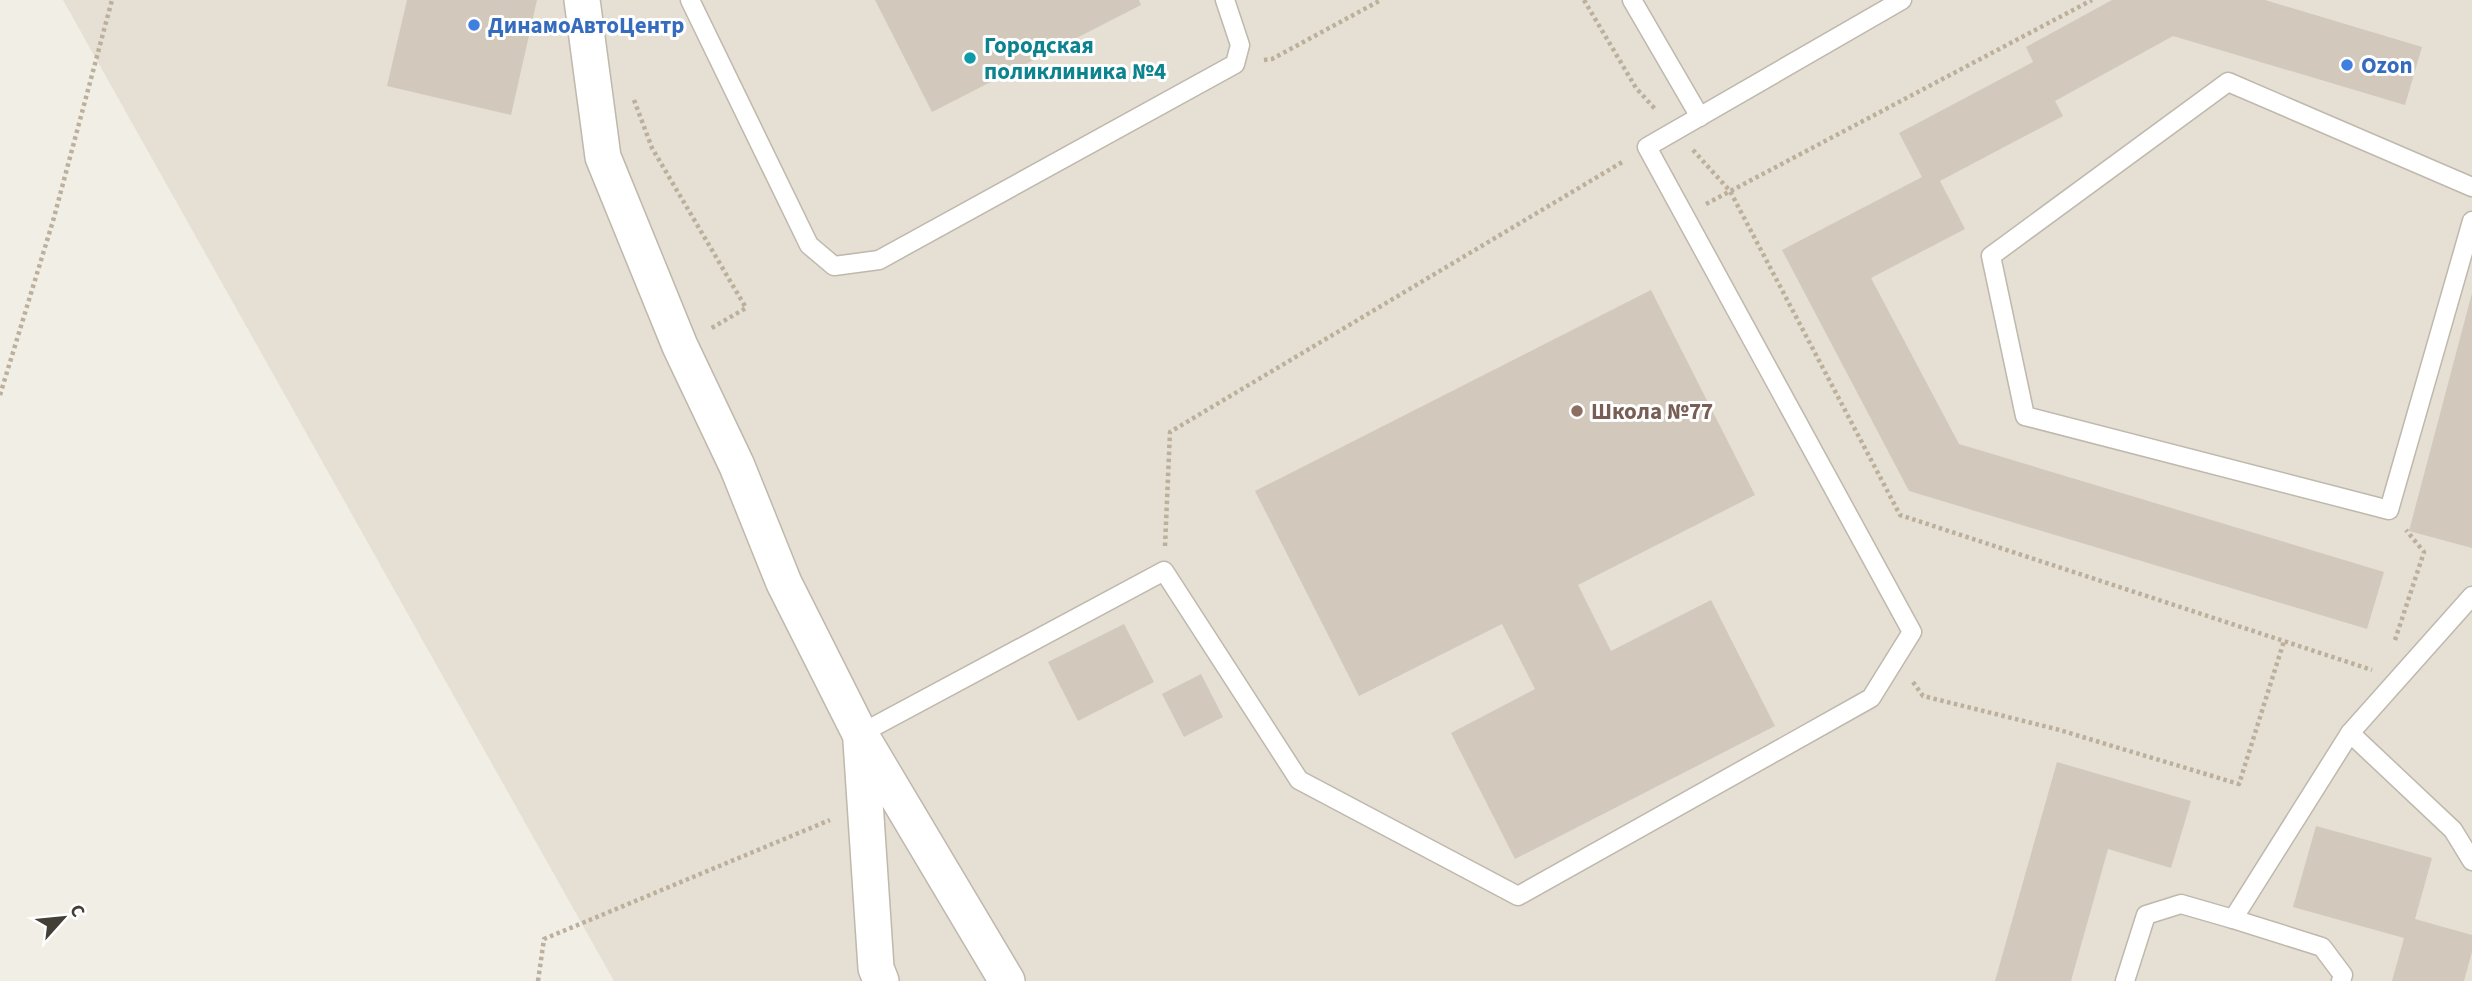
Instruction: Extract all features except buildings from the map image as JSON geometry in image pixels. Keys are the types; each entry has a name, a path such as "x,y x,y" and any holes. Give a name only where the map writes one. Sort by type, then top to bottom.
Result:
{"street":[{"path":"582,0 603,157 680,346 737,466 784,583 860,734 1007,981"},
{"path":"860,734 876,968 881,981"}],"lane":[{"path":"690,0 809,245 834,266 879,260 1235,64 1240,45 1225,0"},
{"path":"1632,0 1700,117"},
{"path":"860,734 1164,571 1298,780 1518,896 1871,698 1912,632 1647,147 1902,0"},
{"path":"2472,187 2228,82 1991,256 2025,416 2389,510 2472,221"},
{"path":"2233,919 2350,733 2391,676 2472,596"},
{"path":"2350,733 2453,830 2472,861"},
{"path":"2125,981 2146,915 2181,904 2322,947 2343,975 2341,981"}],"path":[{"path":"0,395 53,221 112,0"},
{"path":"1235,64 1272,59 1381,0"},
{"path":"1584,0 1636,88 1730,191 1900,515 2391,676 2424,552 2389,510"},
{"path":"1684,216 2092,0"},
{"path":"632,96 652,148 746,308 680,346"},
{"path":"1164,571 1170,432 1647,147"},
{"path":"1896,659 1923,696 2056,729 2239,784 2284,641"},
{"path":"538,981 544,939 864,806"}],"shaded area":[{"path":"63,0 2472,0 2472,981 614,981"}],"place":[{"name":"ДинамоАвтоЦентр","path":"474,25"},
{"name":"Городская поликлиника №4","path":"970,58"},
{"name":"Ozon","path":"2347,65"},
{"name":"Школа №77","path":"1577,411"}]}
